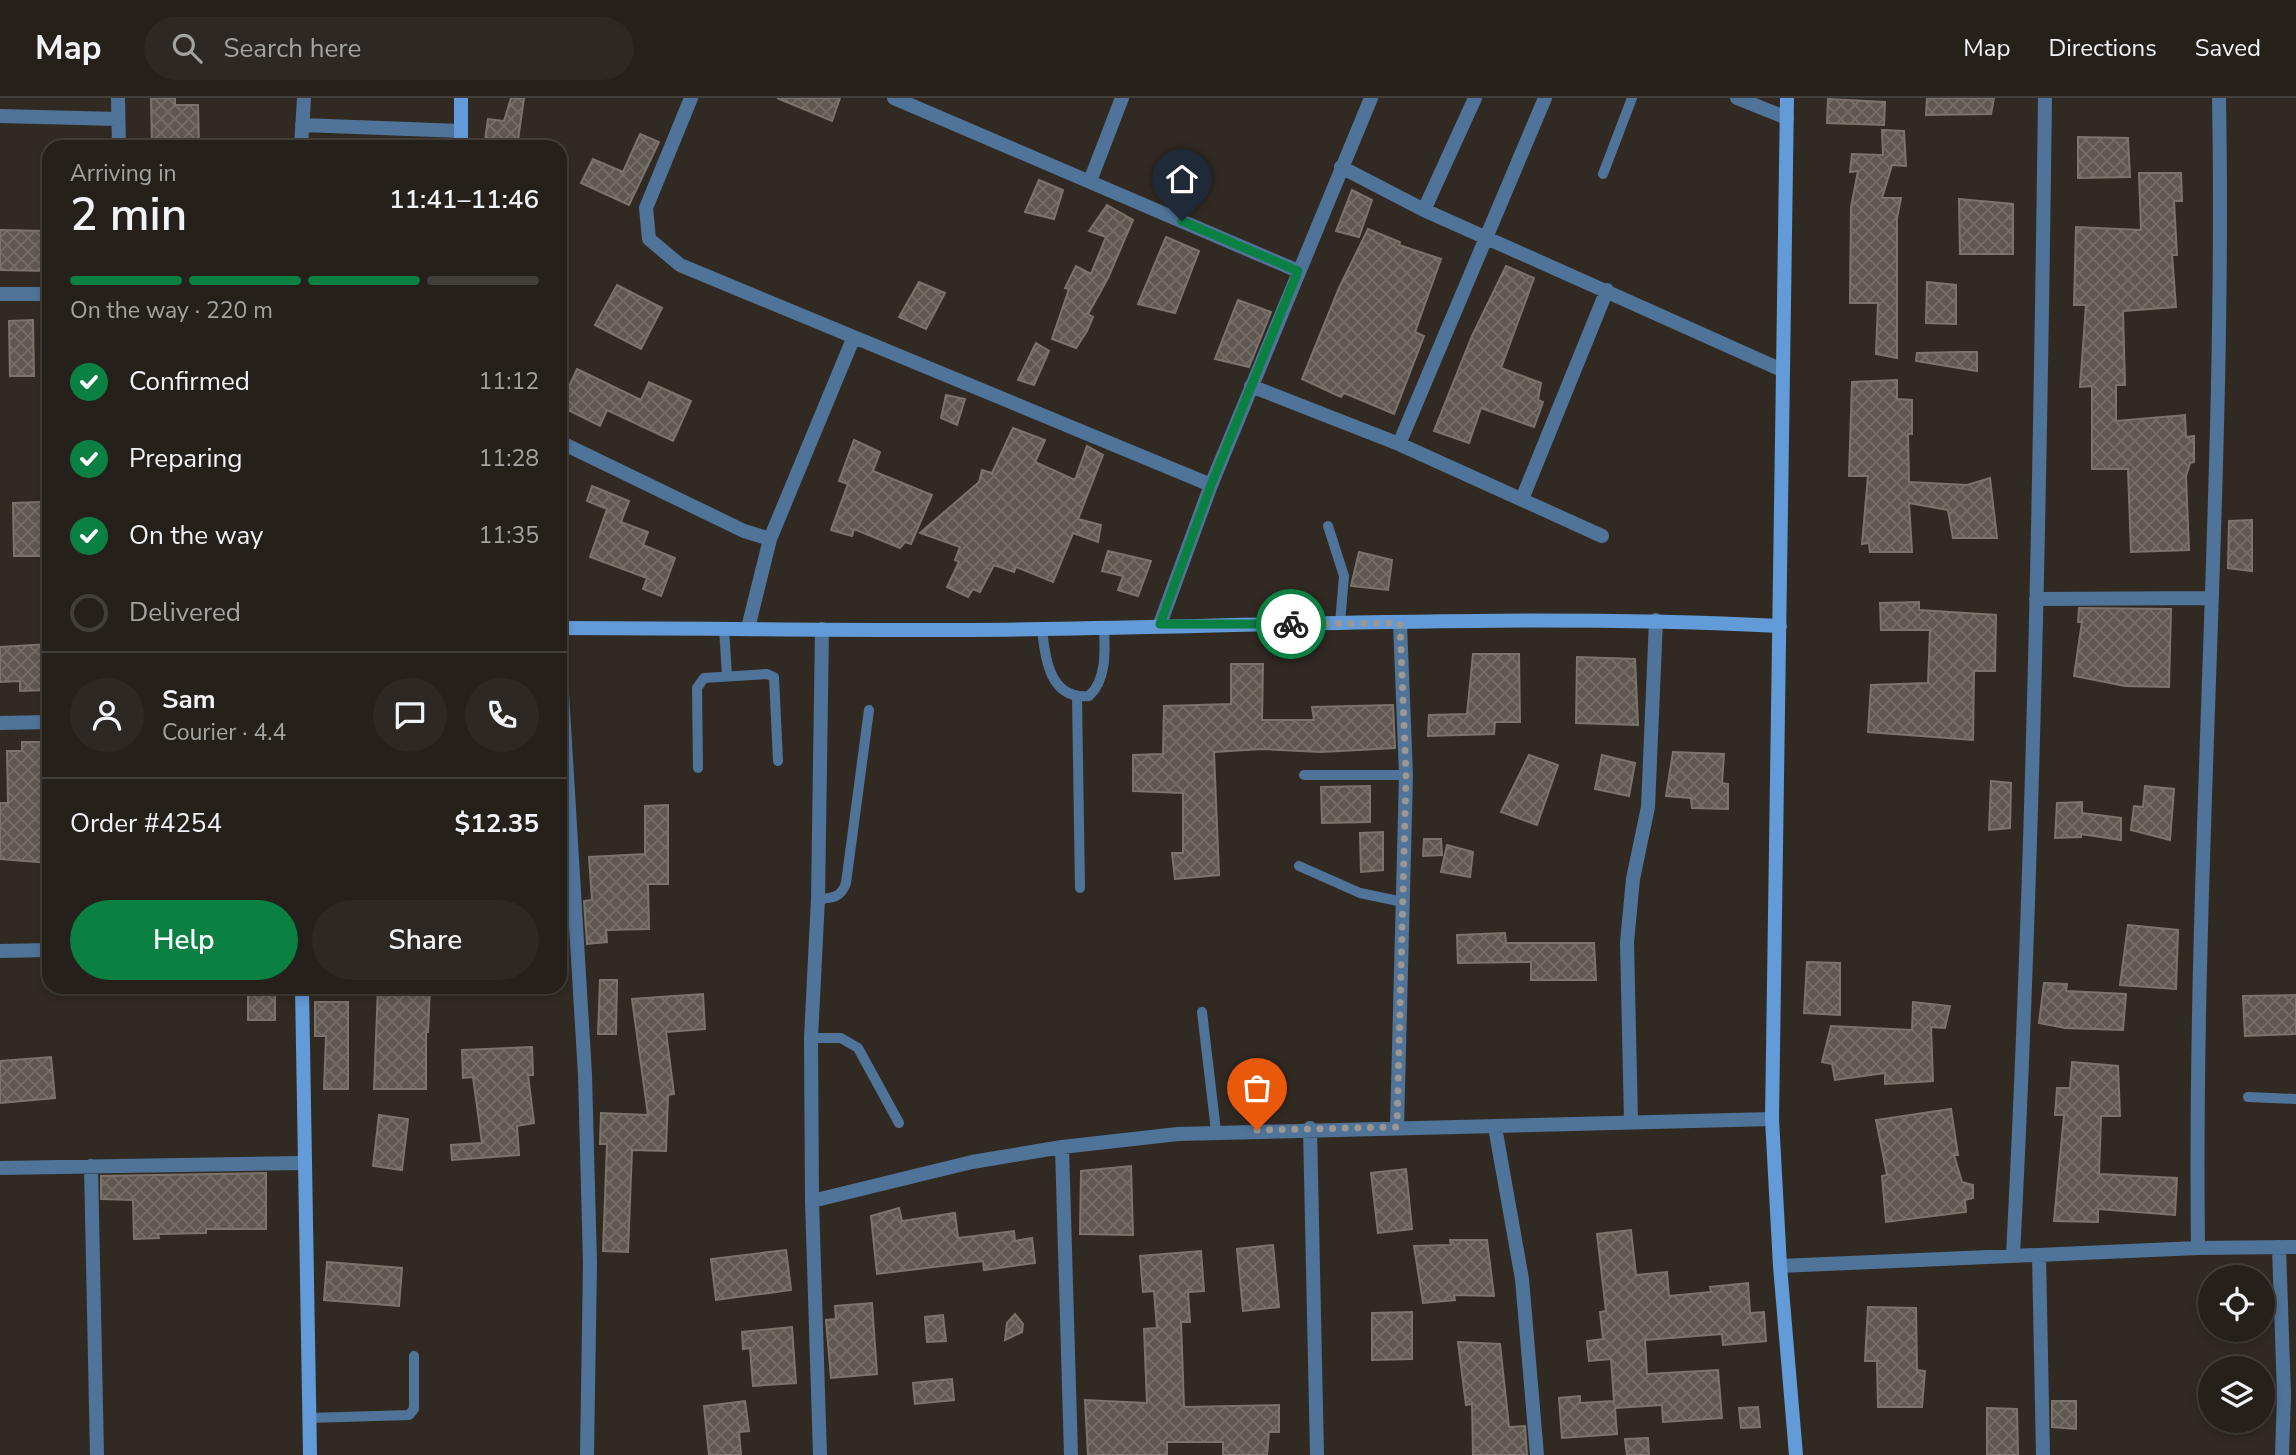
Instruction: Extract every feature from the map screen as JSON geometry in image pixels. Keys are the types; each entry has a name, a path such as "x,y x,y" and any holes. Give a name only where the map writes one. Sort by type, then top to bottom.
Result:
{"street":[{"path":"118,98 119,140"},
{"path":"301,140 304,98"},
{"path":"460,140 461,98"},
{"path":"691,98 646,208 649,239 680,265 853,339 1211,485"},
{"path":"894,98 1298,271"},
{"path":"1090,181 1122,98"},
{"path":"1160,624 1211,485 1340,167 1371,98"},
{"path":"1424,210 1475,98"},
{"path":"1399,444 1545,98"},
{"path":"1737,98 1787,118"},
{"path":"1787,98 1780,626 1773,886 1772,1119 1780,1266 1796,1455"},
{"path":"2013,1255 2026,992 2045,98"},
{"path":"2198,1248 2196,1135 2212,598 2219,98"},
{"path":"0,116 118,119"},
{"path":"302,125 461,131"},
{"path":"1340,167 1424,210 1606,289 1782,370"},
{"path":"1522,499 1606,289"},
{"path":"0,294 42,294"},
{"path":"748,628 769,539 853,339"},
{"path":"1251,386 1399,444 1602,536"},
{"path":"567,445 744,531 769,539"},
{"path":"2036,600 2212,598"},
{"path":"567,628 1042,629 1160,624 1656,620 1780,626"},
{"path":"1631,1121 1627,942 1633,879 1647,807 1656,620"},
{"path":"1397,1127 1406,775 1400,623"},
{"path":"820,1455 812,1201 811,1038 818,899 822,629"},
{"path":"0,723 42,722"},
{"path":"567,776 585,1076 590,1263 587,1455"},
{"path":"0,951 42,950"},
{"path":"302,994 310,1455"},
{"path":"812,1201 972,1162 1062,1147 1216,1131 1772,1119"},
{"path":"1496,1127 1522,1279 1537,1455"},
{"path":"1310,1128 1317,1455"},
{"path":"1062,1147 1071,1455"},
{"path":"0,1168 303,1163"},
{"path":"91,1166 97,1455"},
{"path":"2279,1247 2284,1395 2282,1455"},
{"path":"1780,1266 2198,1248 2296,1247"},
{"path":"2039,1255 2043,1455"}],"lane":[{"path":"1603,174 1632,98"},
{"path":"1328,526 1345,576 1340,624"},
{"path":"1042,629 1049,673 1063,690 1077,697 1089,696 1100,680 1105,655 1104,627"},
{"path":"724,628 727,676"},
{"path":"698,768 699,681 704,678 767,674 774,677 778,761"},
{"path":"1077,697 1080,888"},
{"path":"818,899 835,897 843,892 846,883 869,710"},
{"path":"1304,775 1406,775"},
{"path":"1299,866 1360,893 1403,902"},
{"path":"1202,1012 1216,1131"},
{"path":"811,1038 841,1038 858,1048 899,1123"},
{"path":"2248,1097 2296,1099"},
{"path":"309,1418 409,1415 414,1409 414,1356"}],"building":[{"path":"151,98 175,98 175,105 198,105 199,140 152,140"},
{"path":"511,98 524,98 518,140 485,140 488,119 504,121"},
{"path":"777,98 840,98 832,121"},
{"path":"1927,98 1994,98 1991,114 1926,115"},
{"path":"1828,99 1885,102 1884,125 1827,123"},
{"path":"1882,130 1904,131 1906,166 1892,165 1882,198 1901,198 1897,218 1897,358 1876,354 1878,303 1850,303 1851,207 1858,171 1850,172 1852,154 1883,155"},
{"path":"640,134 659,142 629,205 581,183 593,159 623,172"},
{"path":"2078,137 2128,138 2130,177 2078,178"},
{"path":"2139,173 2181,173 2182,201 2174,201 2177,255 2172,255 2176,307 2123,311 2125,385 2116,385 2116,421 2185,415 2186,437 2194,436 2194,462 2190,463 2186,476 2189,550 2131,552 2128,469 2092,469 2092,386 2080,387 2086,305 2074,305 2076,227 2141,230"},
{"path":"1039,180 1063,190 1054,219 1025,212"},
{"path":"1352,190 1372,200 1359,237 1336,231"},
{"path":"1959,199 2013,204 2013,254 1960,254"},
{"path":"1107,205 1133,220 1108,278 1088,314 1093,317 1087,331 1076,348 1052,339 1069,289 1065,288 1076,266 1091,274 1106,237 1089,231"},
{"path":"1368,229 1400,242 1399,245 1441,259 1415,332 1424,336 1394,414 1344,393 1341,397 1302,379 1339,288"},
{"path":"0,230 42,231 42,271 0,270"},
{"path":"1166,237 1199,251 1175,313 1138,304"},
{"path":"1506,266 1534,278 1501,368 1541,383 1538,400 1543,402 1534,427 1481,408 1469,443 1434,431 1472,336"},
{"path":"919,282 945,293 926,329 899,317"},
{"path":"1927,282 1956,285 1956,324 1926,323"},
{"path":"617,285 662,308 641,349 595,325"},
{"path":"1238,300 1271,312 1249,367 1215,359"},
{"path":"33,320 34,376 10,376 9,321"},
{"path":"1036,343 1049,351 1034,385 1018,380"},
{"path":"1977,352 1977,371 1916,361 1917,353"},
{"path":"577,369 641,400 649,382 691,401 673,441 607,410 600,426 567,410 567,391"},
{"path":"1897,380 1897,399 1912,400 1912,434 1908,434 1909,482 1967,485 1990,478 1997,538 1953,538 1948,510 1909,503 1912,552 1870,552 1869,543 1862,544 1868,476 1849,476 1852,382"},
{"path":"946,395 965,399 957,425 941,418"},
{"path":"1013,428 1045,440 1035,462 1075,480 1087,446 1103,455 1078,519 1101,525 1098,542 1073,533 1053,582 1016,567 1014,572 994,565 980,592 973,589 968,597 947,587 959,562 955,560 960,547 920,533 979,482 982,470 992,473"},
{"path":"854,440 880,452 873,471 932,495 911,544 905,542 900,548 854,529 852,536 831,530 848,484 839,481"},
{"path":"592,486 629,501 621,522 648,532 643,545 675,558 661,596 643,589 647,578 590,557 607,509 587,501"},
{"path":"41,502 42,556 14,556 13,503"},
{"path":"2252,520 2252,571 2228,568 2229,521"},
{"path":"1108,551 1151,561 1138,596 1118,590 1123,576 1102,571"},
{"path":"1359,552 1392,560 1388,590 1351,586"},
{"path":"1919,602 1919,610 1996,615 1995,671 1974,671 1973,740 1868,732 1871,685 1928,683 1930,630 1881,630 1880,603"},
{"path":"2079,608 2171,609 2169,687 2125,686 2074,676 2082,622 2078,622"},
{"path":"42,644 42,690 20,691 20,681 0,682 0,647"},
{"path":"1473,654 1519,654 1520,722 1495,722 1494,734 1428,736 1429,715 1467,714"},
{"path":"1577,657 1635,659 1638,725 1576,723"},
{"path":"1231,664 1263,664 1262,720 1314,720 1312,707 1393,705 1395,748 1321,752 1262,749 1214,752 1219,875 1175,879 1172,853 1183,853 1183,793 1133,791 1133,755 1163,754 1164,706 1231,704"},
{"path":"22,742 42,742 42,862 0,859 0,803 8,803 7,751 22,751"},
{"path":"1673,752 1724,754 1722,783 1728,784 1728,809 1692,808 1691,798 1666,796"},
{"path":"1529,755 1558,765 1537,825 1501,812"},
{"path":"1602,755 1635,763 1629,796 1595,789"},
{"path":"1991,781 2011,783 2010,828 1989,830"},
{"path":"1370,786 1370,822 1322,823 1321,787"},
{"path":"2145,786 2174,789 2170,840 2131,830 2134,806 2143,807"},
{"path":"2082,802 2082,813 2121,818 2121,840 2081,834 2081,837 2055,838 2057,803"},
{"path":"668,805 668,884 648,884 649,929 606,930 607,942 587,944 584,901 592,900 589,857 645,854 645,806"},
{"path":"1383,832 1383,870 1361,872 1360,833"},
{"path":"1424,839 1441,839 1442,855 1423,856"},
{"path":"1447,845 1473,852 1470,877 1441,872"},
{"path":"2128,925 2178,930 2176,989 2120,985"},
{"path":"1505,933 1506,943 1594,943 1596,980 1531,980 1531,962 1458,963 1457,935"},
{"path":"1807,962 1840,963 1840,1015 1804,1013"},
{"path":"600,980 617,980 616,1034 598,1034"},
{"path":"2044,983 2067,984 2066,991 2126,994 2123,1030 2065,1028 2039,1023"},
{"path":"248,994 275,994 275,1020 248,1020"},
{"path":"378,994 430,994 426,1032 426,1089 374,1089"},
{"path":"703,994 705,1029 666,1032 674,1094 668,1095 666,1151 632,1150 628,1252 603,1251 607,1144 600,1144 601,1113 648,1115 632,999"},
{"path":"2296,995 2296,1034 2245,1036 2243,996"},
{"path":"315,1002 348,1002 348,1089 324,1089 326,1036 315,1036"},
{"path":"1913,1002 1950,1006 1945,1028 1931,1027 1933,1081 1885,1084 1885,1073 1835,1080 1832,1064 1822,1062 1831,1026 1912,1030"},
{"path":"532,1047 533,1075 528,1075 534,1123 517,1126 519,1155 452,1160 451,1145 482,1143 473,1077 463,1078 462,1050"},
{"path":"51,1057 55,1098 0,1103 0,1061"},
{"path":"2072,1062 2118,1066 2120,1116 2101,1116 2099,1174 2177,1178 2175,1215 2098,1209 2098,1222 2054,1221 2064,1115 2055,1115 2057,1088 2070,1088"},
{"path":"1951,1109 1958,1155 1954,1155 1962,1182 1973,1185 1973,1198 1965,1200 1966,1212 1886,1222 1882,1176 1887,1175 1876,1120"},
{"path":"379,1115 408,1119 402,1170 373,1166"},
{"path":"1131,1166 1133,1235 1080,1234 1081,1171"},
{"path":"1406,1169 1412,1229 1378,1233 1371,1173"},
{"path":"266,1173 266,1229 206,1229 206,1233 158,1234 159,1238 134,1239 133,1200 101,1199 101,1176"},
{"path":"899,1208 902,1221 955,1213 958,1238 1014,1231 1015,1241 1032,1238 1035,1263 984,1270 983,1261 877,1274 871,1216"},
{"path":"1631,1230 1636,1275 1667,1272 1669,1296 1711,1292 1710,1287 1748,1283 1750,1313 1764,1312 1766,1341 1723,1345 1722,1334 1645,1340 1647,1374 1718,1370 1722,1418 1663,1422 1662,1405 1615,1408 1617,1434 1562,1438 1559,1398 1580,1396 1580,1403 1614,1401 1611,1359 1589,1361 1587,1341 1603,1339 1600,1312 1606,1311 1597,1234"},
{"path":"1450,1240 1487,1240 1494,1296 1454,1295 1455,1300 1423,1303 1414,1246 1451,1245"},
{"path":"1273,1245 1279,1307 1243,1311 1237,1249"},
{"path":"786,1250 791,1290 716,1300 711,1259"},
{"path":"1201,1251 1204,1291 1188,1292 1190,1322 1181,1322 1184,1407 1279,1405 1279,1432 1269,1432 1267,1455 1223,1455 1223,1442 1167,1442 1167,1455 1088,1455 1085,1400 1147,1403 1144,1329 1157,1328 1154,1291 1143,1292 1140,1256"},
{"path":"327,1262 402,1268 399,1306 324,1300"},
{"path":"872,1303 877,1374 831,1378 826,1320 836,1319 835,1306"},
{"path":"1868,1307 1916,1308 1917,1370 1925,1371 1922,1407 1878,1407 1877,1361 1865,1361"},
{"path":"1412,1312 1412,1359 1372,1360 1372,1313"},
{"path":"1015,1314 1023,1324 1022,1332 1005,1340 1007,1323"},
{"path":"943,1315 946,1341 927,1342 925,1317"},
{"path":"792,1327 796,1383 753,1386 750,1348 743,1349 742,1332"},
{"path":"1458,1342 1500,1344 1509,1427 1525,1426 1527,1455 1473,1455 1472,1404 1466,1405"},
{"path":"952,1379 954,1400 915,1404 913,1383"},
{"path":"745,1401 749,1431 739,1432 741,1455 709,1455 704,1406"},
{"path":"2052,1401 2076,1401 2076,1429 2052,1427"},
{"path":"1758,1407 1760,1427 1741,1428 1739,1408"},
{"path":"1987,1408 2017,1409 2018,1455 1987,1455"},
{"path":"1648,1438 1649,1455 1627,1455 1625,1439"}],"way so far":[{"path":"1257,1130 1397,1127 1406,775 1400,623 1291,624"}],"route":[{"path":"1182,221 1298,271 1211,485 1160,624 1291,624"}]}
